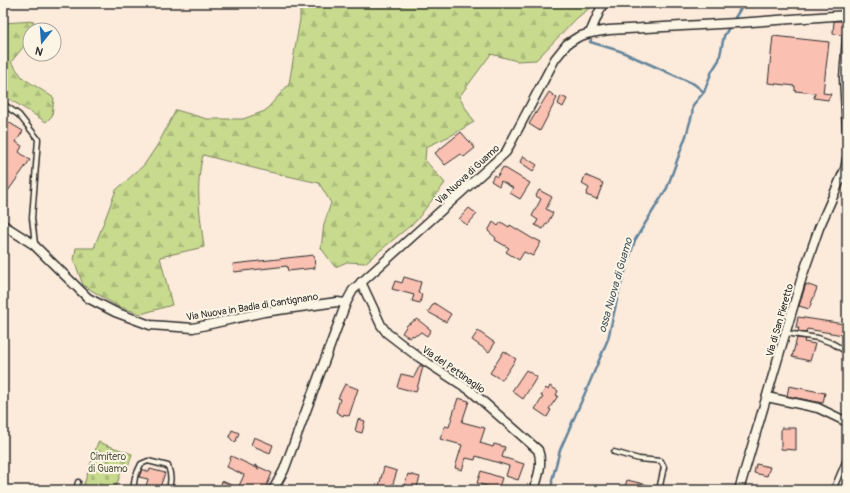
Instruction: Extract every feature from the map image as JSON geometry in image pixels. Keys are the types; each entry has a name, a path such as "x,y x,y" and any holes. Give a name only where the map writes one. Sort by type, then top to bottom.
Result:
{"street":[{"path":"590,33 603,3"},
{"name":"Via Nuova di Guamo","path":"273,490 284,470 346,303 353,290 506,152 555,59 567,44 578,37 590,33 609,30 847,16"},
{"path":"847,38 844,78 847,130"},
{"name":"Via di San Pieretto","path":"739,490 802,277 847,158"},
{"name":"Via Nuova in Badia di Cantignano","path":"3,225 35,246 88,298 115,312 150,325 193,328 264,312 337,302 346,303"},
{"name":"Via del Pettinaglio","path":"361,282 381,326 387,333 417,356 471,391 538,450 540,455 540,466 534,490"},
{"path":"767,397 818,408 847,422"}],"lane":[{"path":"3,104 19,115 38,138 32,218 35,246"},
{"path":"786,333 818,338 832,343 847,352"},
{"path":"614,452 639,459 661,461 664,467 659,490"},
{"path":"833,490 847,458"},
{"path":"134,490 135,477 140,464 148,461 168,466 171,484 168,490"},
{"path":"76,490 78,482"}],"green space":[{"path":"300,3 596,3 577,18 536,60 517,61 491,54 459,97 474,122 452,135 426,147 425,160 445,183 416,221 365,263 347,262 335,267 321,248 324,224 331,203 319,183 203,155 199,178 199,189 204,247 160,257 172,305 141,314 117,306 83,285 74,260 76,248 94,248 116,190 144,165 158,144 176,110 207,119 243,119 265,111 289,84 300,19"},
{"path":"34,21 22,22 22,49 11,62 23,78 54,98 52,116 46,122 3,95 3,23"},
{"name":"Cimitero di Guamo","path":"98,442 132,454 127,471 122,469 115,490 82,490"}],"building":[{"path":"834,21 846,22 845,33 842,35 833,34"},
{"path":"773,36 829,42 823,93 831,94 828,100 814,98 815,93 795,91 795,86 768,83"},
{"path":"549,92 557,98 540,131 529,124"},
{"path":"561,96 567,99 563,107 558,104"},
{"path":"3,119 23,131 16,142 22,146 19,152 30,160 3,198"},
{"path":"461,132 475,148 464,157 461,154 445,165 435,153"},
{"path":"523,156 537,165 533,171 520,162"},
{"path":"503,167 530,183 520,199 510,193 513,188 501,181 499,186 491,181 494,175 497,177"},
{"path":"585,175 603,183 597,199 586,195 589,188 582,184"},
{"path":"539,190 552,197 546,209 553,213 543,229 535,225 538,220 532,216 541,199 536,196"},
{"path":"469,208 477,214 467,225 459,219"},
{"path":"493,222 498,226 501,222 509,227 510,225 533,239 541,242 533,256 524,252 519,260 506,252 509,248 495,240 496,238 488,231"},
{"path":"314,255 315,268 288,271 287,266 234,272 233,264"},
{"path":"404,277 421,282 418,293 422,294 420,303 412,301 414,295 392,289 395,281 402,283"},
{"path":"806,284 817,288 809,309 799,306"},
{"path":"434,303 451,314 446,322 428,312"},
{"path":"798,317 844,324 843,335 807,329 806,333 798,331 799,328 796,328"},
{"path":"417,319 431,330 427,336 421,332 417,335 411,336 410,338 402,333 407,325"},
{"path":"478,331 495,343 489,352 472,340"},
{"path":"797,338 805,339 804,342 815,344 810,361 792,357"},
{"path":"504,351 516,359 502,380 490,373"},
{"path":"420,365 423,367 416,392 397,387 401,374 414,377"},
{"path":"526,370 537,377 523,399 512,391"},
{"path":"345,384 358,389 349,416 344,414 343,416 336,412 340,399 338,398"},
{"path":"550,386 558,391 556,395 558,396 549,409 551,410 547,417 535,409 543,397 541,396 546,388 548,390"},
{"path":"789,386 825,393 823,403 787,396"},
{"path":"458,398 469,401 462,422 485,428 480,443 493,447 494,444 505,447 502,457 524,464 518,480 506,476 509,466 476,456 475,460 466,458 462,470 455,468 462,445 440,439 445,426 449,427"},
{"path":"358,419 365,421 362,433 355,431"},
{"path":"781,428 796,428 796,450 781,449"},
{"path":"232,430 239,433 235,443 229,437"},
{"path":"254,437 273,445 270,453 251,445"},
{"path":"231,456 259,469 255,465 272,473 265,490 225,490 220,488 222,481 238,488 244,475 227,467"},
{"path":"756,464 770,467 767,476 754,473"},
{"path":"384,467 397,471 391,490 378,490"},
{"path":"142,469 149,472 150,469 165,473 159,490 145,490 148,479 139,477"},
{"path":"481,471 502,478 498,490 477,483"},
{"path":"408,474 420,477 416,490 403,490"},
{"path":"627,480 656,487 656,490 624,490"}],"waterway":[{"path":"732,3 742,6"},
{"name":"ossa Nuova di Guamo","path":"733,21 744,3"},
{"name":"ossa Nuova di Guamo","path":"552,490 552,480 560,450 608,339 619,291 635,240 667,188 686,136 692,115 693,105 704,92 712,71 719,60 724,36 730,26"},
{"path":"591,40 590,42 620,51 694,84 704,92"}]}
